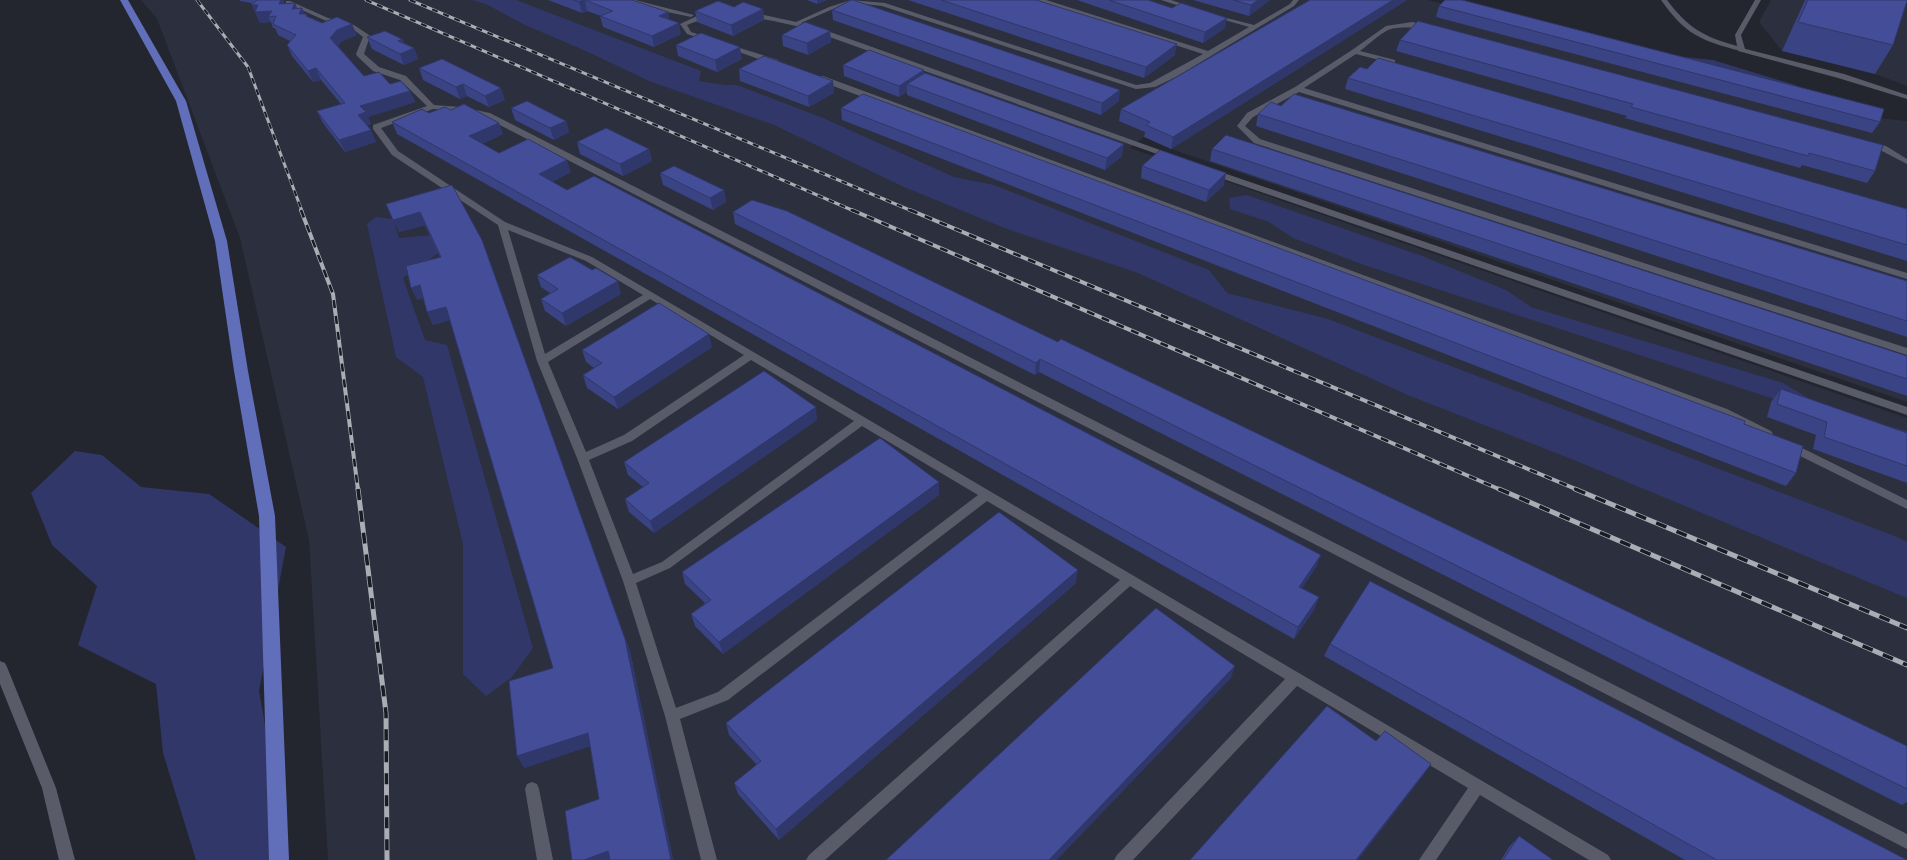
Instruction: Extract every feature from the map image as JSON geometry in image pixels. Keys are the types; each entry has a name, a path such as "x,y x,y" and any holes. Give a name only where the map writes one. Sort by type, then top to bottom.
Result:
{"street":[{"path":"629,0 646,6 691,15 706,10 730,6 752,7 799,22 1178,160"},
{"path":"799,22 831,8 857,0 883,4 1136,87 1152,85 1159,82 1292,5 1296,0"},
{"path":"1039,0 1209,54"},
{"path":"1164,0 1255,27"},
{"path":"1664,0 1677,19 1689,31 1712,42 1841,76 1907,97"},
{"path":"1741,50 1738,35 1758,0"},
{"path":"288,2 326,19 352,26 367,36 360,54 376,69 403,78 432,107"},
{"path":"691,15 683,24 689,33 785,66"},
{"path":"1440,27 1412,24 1388,27 1355,52 1298,89 1250,115 1241,126 1257,141 1907,352"},
{"path":"1355,52 1401,65"},
{"path":"807,73 1716,409 1907,505"},
{"path":"1298,89 1907,276"},
{"path":"1603,860 589,259 502,224 395,152 376,127 432,107 461,109 487,115 1907,842"},
{"path":"1860,142 1883,148 1907,162"},
{"path":"1201,168 1907,411"},
{"path":"502,224 542,361 584,458 629,581 672,716 709,860"},
{"path":"542,361 650,295"},
{"path":"584,458 628,438 751,355"},
{"path":"629,581 666,565 862,421"},
{"path":"672,716 723,696 986,494"},
{"path":"814,860 1129,580"},
{"path":"0,667 49,788 68,860"},
{"path":"1122,860 1295,678"},
{"path":"1427,860 1478,786"},
{"path":"532,789 545,860"}],"shaded area":[{"path":"141,0 1428,0 1877,118 1907,121 1907,402 1171,149 1144,137 1130,148 1907,418 1907,860 328,860 309,540 240,238 157,19"},
{"path":"472,0 516,0 701,71 699,81 725,85 737,85 823,118 954,177 994,185 1209,270 1227,293 1328,319 1897,537 1907,542 1907,598 1574,460 1410,396 1138,273 1007,229 904,187 774,125 649,81 588,52 523,24 486,4"},
{"path":"1771,0 1907,0 1907,86 1875,74 1782,51 1759,22"},
{"path":"1674,56 1713,60 1795,85 1807,91"},
{"path":"1247,195 1422,256 1506,290 1531,307 1783,383 1810,399 1863,420 1907,431 1907,446 1774,399 1364,265 1293,238 1269,222 1230,209 1229,198"},
{"path":"376,217 393,219 399,238 432,235 440,252 403,278 425,340 447,345 533,648 512,677 486,696 463,674 463,544 423,377 396,357 367,224"},
{"path":"75,451 102,455 141,487 209,494 286,547 259,691 289,860 196,860 163,753 156,684 78,645 97,586 52,545 31,493"}],"building":[{"path":"257,0 281,0 279,4 295,3 292,9 302,8 299,14 307,14 306,16 322,23 337,17 352,24 337,30 330,38 364,76 379,72 390,84 401,81 410,91 360,106 366,112 358,115 371,130 339,140 317,111 345,103 316,68 308,71 287,45 296,35 273,24 276,16 268,17 272,11 255,12 258,5 252,5"},
{"path":"573,0 584,0 579,2"},
{"path":"585,0 632,0 668,12 659,16 679,23 652,36 600,16 613,11"},
{"path":"851,0 1120,90 1102,103 832,10"},
{"path":"941,0 1036,0 1177,44 1146,67"},
{"path":"1109,0 1148,0 1172,8 1181,3 1227,18 1205,32"},
{"path":"1233,0 1258,0 1251,5"},
{"path":"1310,0 1393,0 1173,137 1146,125 1150,122 1121,109"},
{"path":"1445,0 1462,0 1884,109 1880,122 1439,6"},
{"path":"1808,0 1907,1 1893,45 1798,22"},
{"path":"718,1 734,7 743,2 763,9 731,25 695,11"},
{"path":"1418,21 1883,145 1875,171 1809,153 1808,156 1631,107 1633,104 1400,40"},
{"path":"805,22 830,31 807,43 782,35"},
{"path":"385,31 402,39 398,41 414,48 400,54 367,37"},
{"path":"701,33 740,47 715,60 676,45"},
{"path":"869,50 924,70 899,86 843,65"},
{"path":"764,56 833,81 808,96 739,69"},
{"path":"1378,58 1907,209 1907,245 1348,78 1360,67 1367,69"},
{"path":"442,59 501,88 485,96 463,84 456,87 419,68"},
{"path":"925,73 1124,144 1107,158 907,84"},
{"path":"863,94 1745,421 1744,424 1803,446 1796,473 841,108"},
{"path":"1294,94 1907,281 1907,321 1258,114 1271,102 1281,106"},
{"path":"527,101 566,121 550,128 511,108"},
{"path":"464,104 499,123 469,136 499,153 528,139 567,160 539,174 567,190 594,176 1321,555 1299,587 1319,597 1298,627 392,122 422,109 429,113 445,107 451,110"},
{"path":"606,128 649,149 620,164 577,142"},
{"path":"1226,135 1907,356 1907,379 1212,149"},
{"path":"1160,150 1226,173 1209,190 1142,166"},
{"path":"674,166 724,190 710,198 660,173"},
{"path":"452,185 482,240 625,639 671,860 610,860 608,851 584,860 572,860 565,811 599,799 588,733 517,756 509,681 553,668 446,307 427,312 420,285 411,288 406,266 441,257 420,212 393,220 386,204"},
{"path":"752,200 787,211 1058,342 1061,339 1907,746 1907,789 1040,359 1036,363 733,212"},
{"path":"570,257 592,270 596,268 618,281 562,313 541,299 558,289 537,275"},
{"path":"659,303 709,334 614,397 583,375 602,363 582,350"},
{"path":"764,371 816,407 650,521 625,499 649,483 624,462"},
{"path":"1781,389 1907,433 1907,466 1824,437 1827,422 1777,404"},
{"path":"880,438 939,482 719,642 691,614 711,600 682,572"},
{"path":"999,512 1078,570 776,829 734,783 761,761 726,723"},
{"path":"1370,581 1907,860 1717,860 1330,644"},
{"path":"1156,608 1235,666 1049,860 886,860"},
{"path":"1327,706 1376,741 1385,731 1431,764 1356,860 1190,860"},
{"path":"1519,836 1553,860 1503,860"}],"waterway":[{"path":"124,0 181,101 221,241 241,371 267,516 279,860"}],"railway":[{"path":"197,0 248,67 302,211"},
{"path":"366,0 854,211"},
{"path":"410,0 912,211"},
{"path":"301,210 333,294 358,490"},
{"path":"852,210 1501,490"},
{"path":"910,210 1578,490"},
{"path":"358,489 386,713 387,860"},
{"path":"1499,489 1907,665"},
{"path":"1575,489 1907,628"}]}
